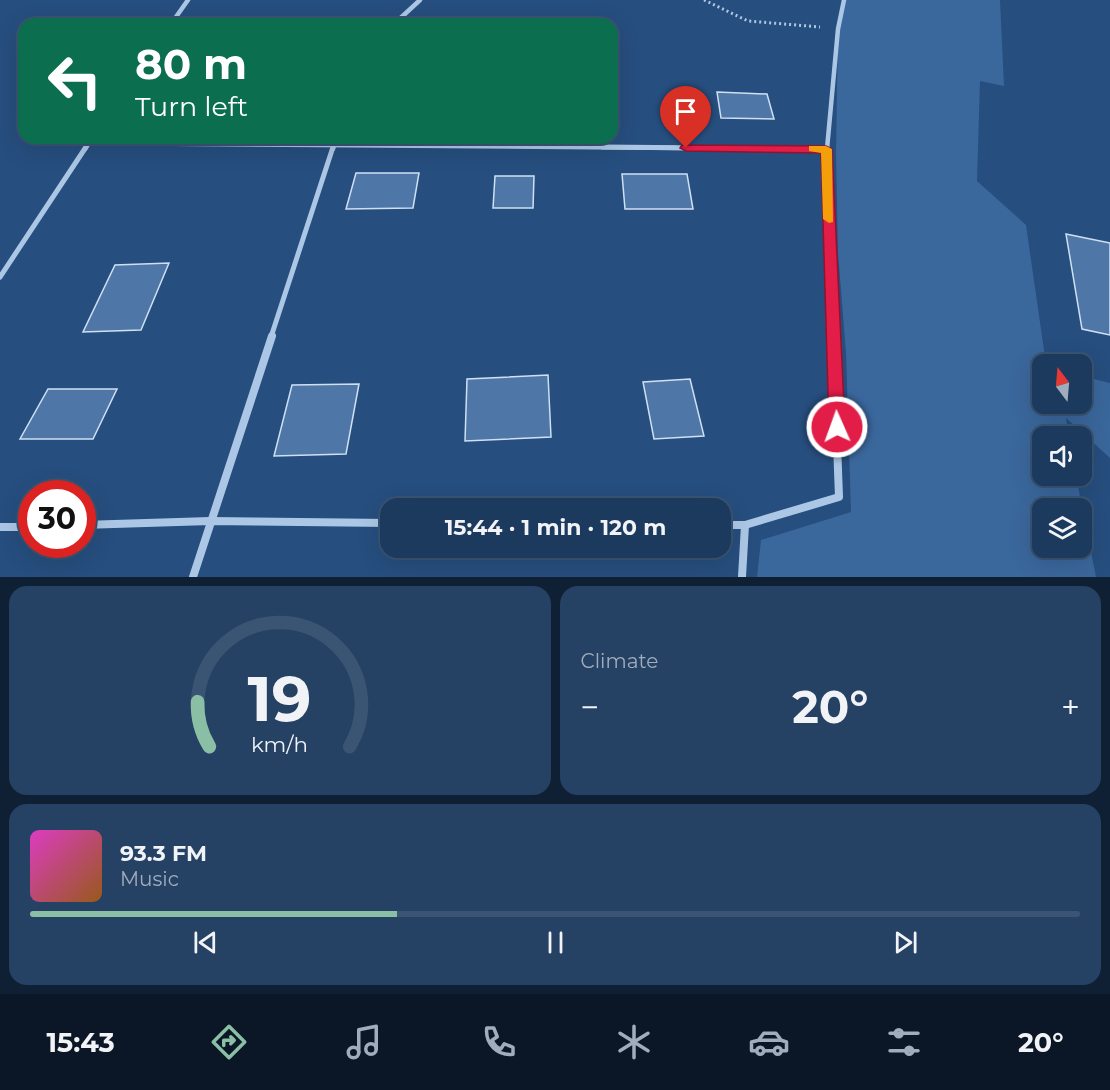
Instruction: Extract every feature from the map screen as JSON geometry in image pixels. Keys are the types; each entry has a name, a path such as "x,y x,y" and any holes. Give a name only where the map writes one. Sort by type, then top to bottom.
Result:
{"street":[{"path":"175,18 188,0"},
{"path":"400,18 420,0"},
{"path":"731,525 745,525 839,496 826,149 838,29 844,0"},
{"path":"0,277 87,144"},
{"path":"193,577 334,144"},
{"path":"519,144 826,149"},
{"path":"96,525 210,522 380,523"},
{"path":"742,577 745,525"},
{"path":"0,527 18,526"}],"path":[{"path":"704,0 748,21 838,29"}],"shaded area":[{"path":"846,0 1000,0 1004,86 980,81 977,181 1026,225 1045,354 1032,354 1032,414 1092,414 1092,378 1110,383 1110,458 1092,442 1092,426 1075,426 1066,418 1067,426 1032,426 1032,486 1078,486 1080,498 1032,498 1032,558 1092,557 1096,577 757,577 761,540 851,512 846,353 838,253 836,152 838,29"}],"building":[{"path":"717,92 767,94 774,119 721,118"},
{"path":"356,173 419,173 413,208 346,209"},
{"path":"622,174 687,174 693,209 625,209"},
{"path":"495,176 534,176 533,208 493,208"},
{"path":"1066,234 1110,243 1110,335 1082,329"},
{"path":"169,263 141,330 83,332 115,265"},
{"path":"548,375 551,437 465,441 467,379"},
{"path":"690,379 704,436 654,439 643,382"},
{"path":"359,384 346,454 274,456 292,385"},
{"path":"48,389 117,389 93,439 20,439"}],"slow traffic":[{"path":"813,149 826,149 829,219"}],"route":[{"path":"686,148 826,149 837,427"}]}
